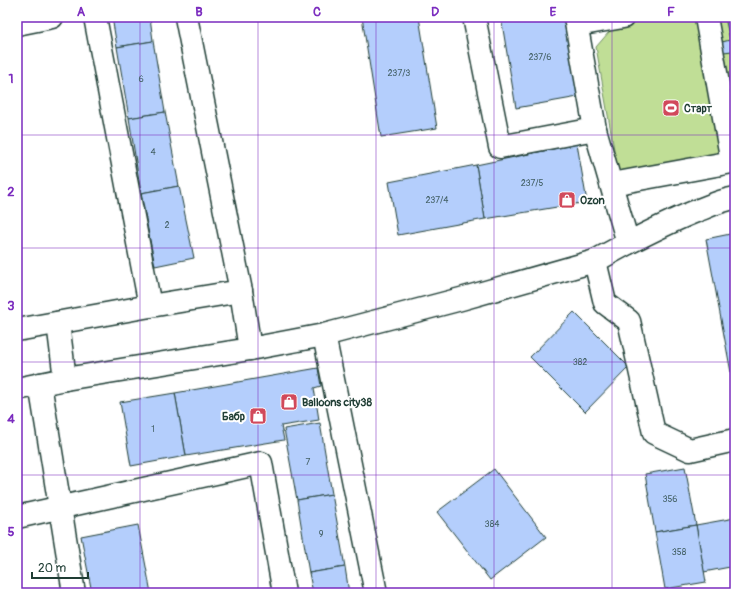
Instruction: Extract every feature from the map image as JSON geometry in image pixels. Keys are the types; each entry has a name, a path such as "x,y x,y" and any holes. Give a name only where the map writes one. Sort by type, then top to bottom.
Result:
{"street":[{"path":"17,24 52,17"},
{"path":"95,17 150,306"},
{"path":"186,17 241,291 250,349"},
{"path":"474,17 500,147 595,129"},
{"path":"623,17 576,21 595,129 628,243"},
{"path":"612,184 733,162 706,17"},
{"path":"17,389 65,379 250,349 324,334 461,299 595,261 685,215 723,200 735,198"},
{"path":"595,261 606,303 629,321 654,433 690,450 735,440"},
{"path":"17,330 241,291"},
{"path":"58,323 65,379"},
{"path":"324,334 376,593"},
{"path":"40,384 74,593"},
{"path":"17,517 261,463 284,593"}],"green space":[{"name":"Старт","path":"607,17 735,17 735,169 621,189 596,47 609,32"}],"building":[{"path":"112,17 150,17 153,41 117,47"},
{"path":"362,17 419,17 437,128 381,137"},
{"path":"501,17 565,17 578,97 516,108"},
{"path":"735,21 735,67 732,51 724,52 729,80 723,81 716,41 721,39 722,42 730,40 726,22"},
{"path":"153,41 165,112 129,118 117,47"},
{"path":"165,112 179,186 141,193 129,118"},
{"path":"577,144 587,202 485,219 476,165"},
{"path":"476,165 485,219 398,235 389,182"},
{"path":"179,186 194,258 155,266 141,193"},
{"path":"735,233 735,394 706,239"},
{"path":"574,312 629,367 585,412 530,357"},
{"path":"318,368 321,386 314,388 319,420 281,426 284,440 186,456 175,393"},
{"path":"175,393 186,456 131,466 120,402"},
{"path":"320,423 332,494 297,500 284,429"},
{"path":"685,467 696,525 655,532 645,474"},
{"path":"494,469 546,537 490,580 437,512"},
{"path":"332,494 345,567 309,573 297,500"},
{"path":"735,518 735,566 704,572 696,525"},
{"path":"138,525 151,593 92,593 81,536"},
{"path":"696,525 706,582 665,589 655,532"},
{"path":"345,567 349,593 313,593 309,573"}],"place":[{"name":"Старт","path":"671,108"},
{"name":"Ozon","path":"567,200"},
{"name":"Balloons city38","path":"289,402"},
{"name":"Бабр","path":"258,416"}]}
